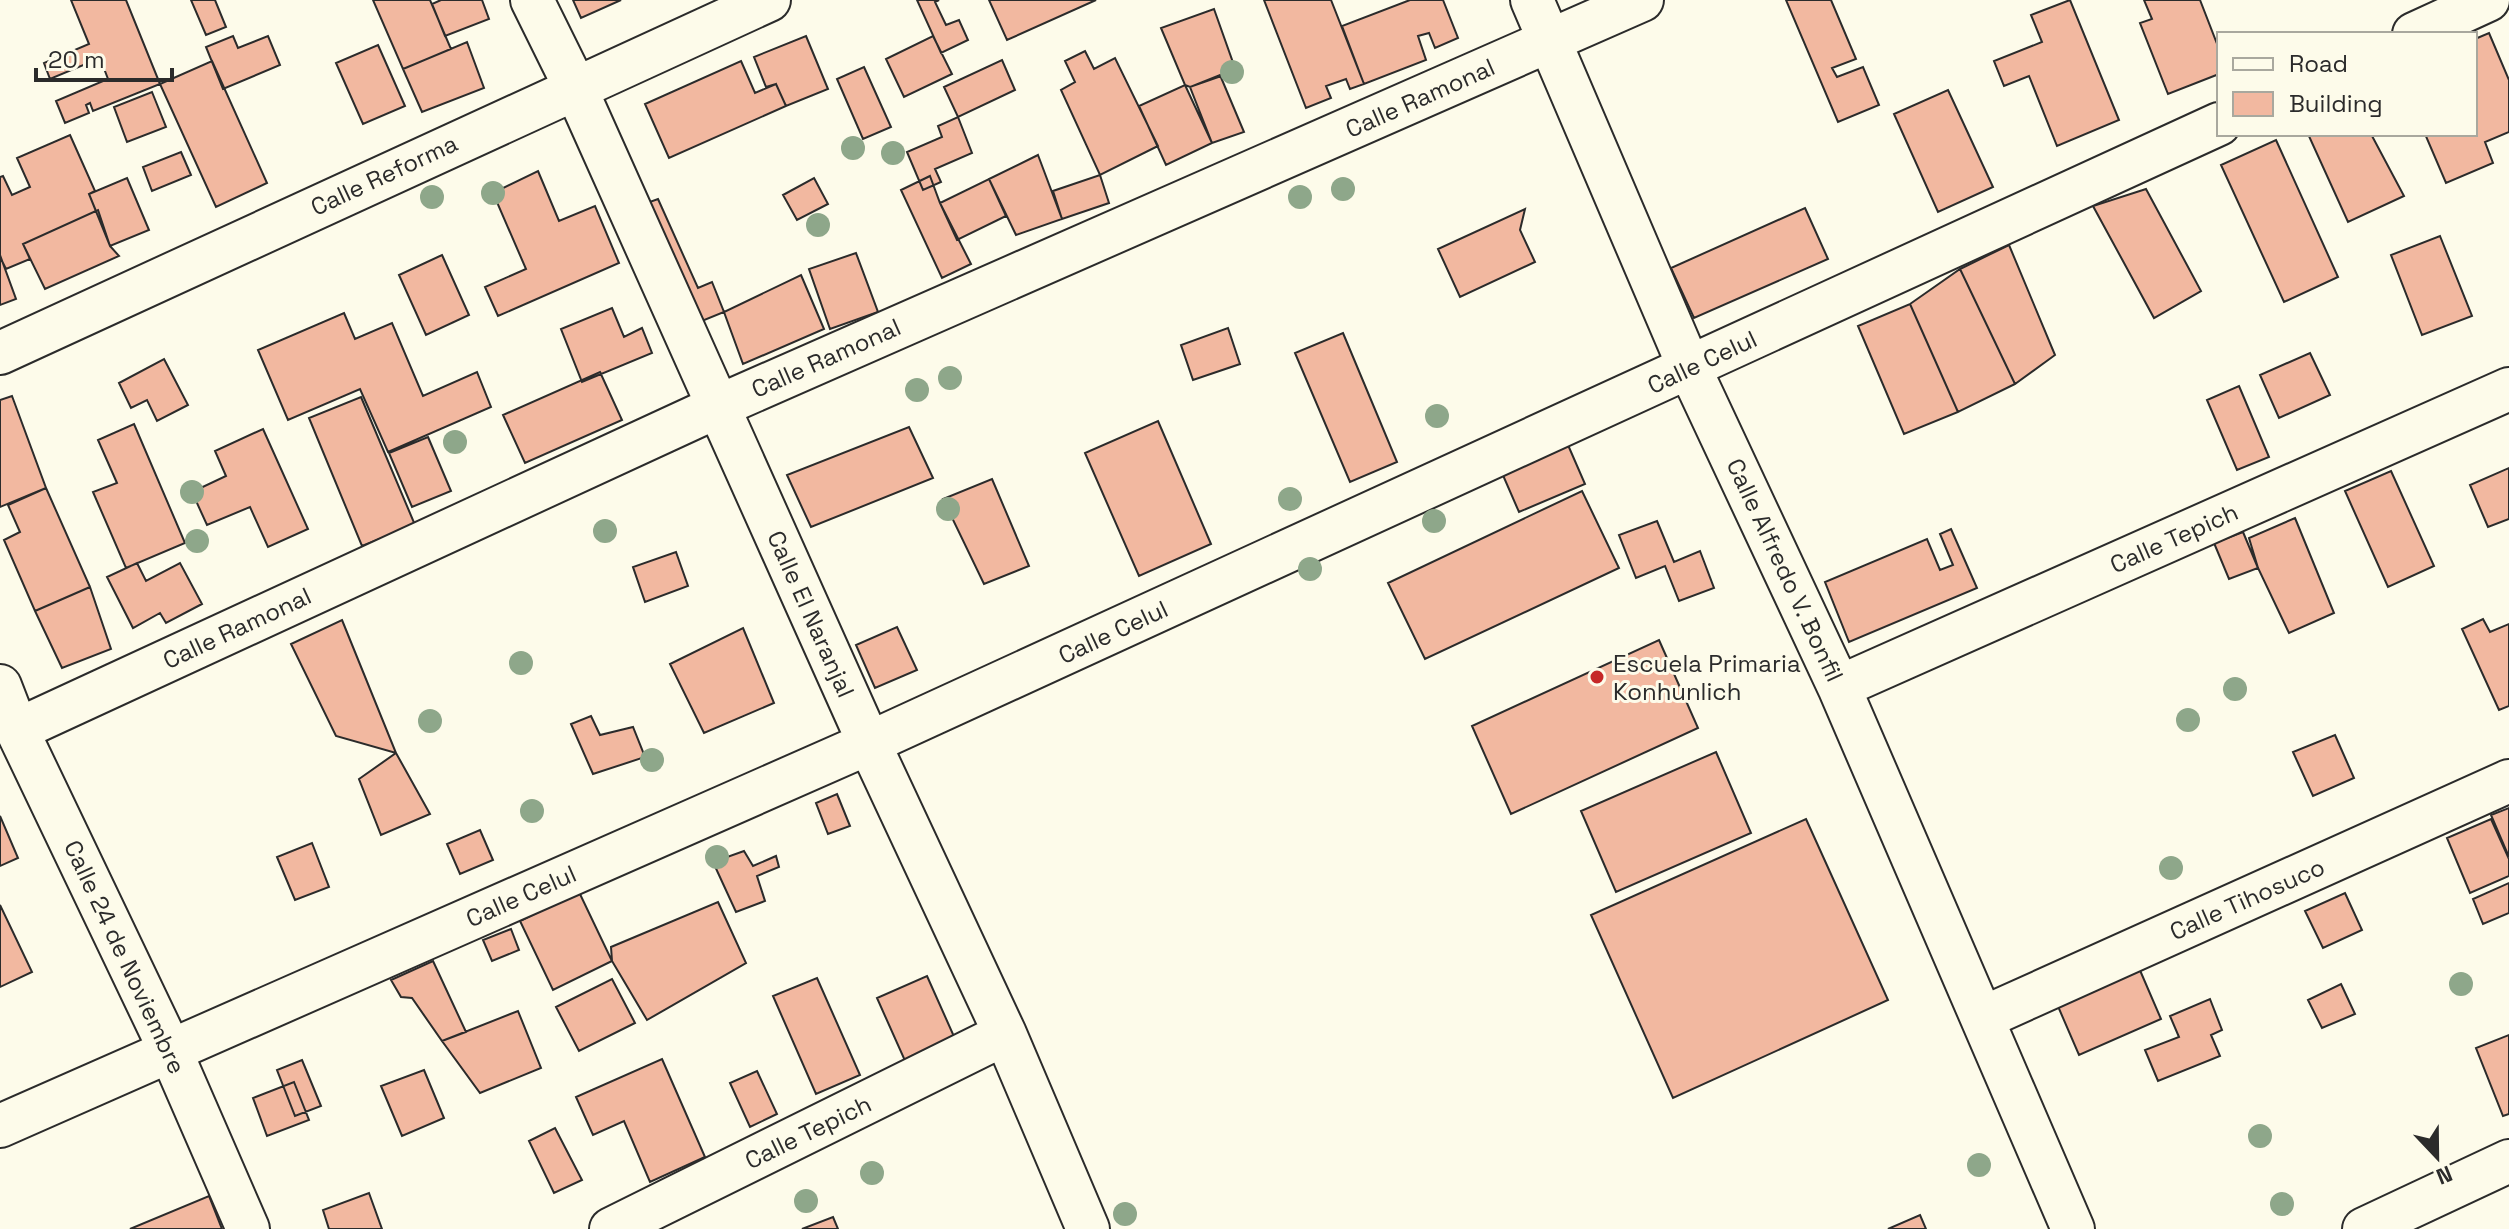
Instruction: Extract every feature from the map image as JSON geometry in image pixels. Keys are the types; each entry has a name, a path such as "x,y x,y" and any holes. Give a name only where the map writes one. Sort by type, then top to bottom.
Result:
{"street":[{"name":"Calle El Naranjal","path":"532,0 575,87 869,743 1005,1034 1088,1229"},
{"name":"Calle Reforma","path":"0,353 769,0"},
{"name":"Calle Alfredo V. Bonfil","path":"1532,0 1689,367 1839,687 1985,1017 2073,1229"},
{"name":"Calle Ramonal","path":"17,730 719,406 1642,0"},
{"path":"2418,32 2488,0"},
{"name":"Calle Celul","path":"0,1126 869,743 2217,125"},
{"name":"Calle Tepich","path":"1839,687 2509,389"},
{"name":"Calle 24 de Noviembre","path":"0,686 17,730 170,1050 248,1229"},
{"name":"Calle Tihosuco","path":"1985,1017 2509,781"},
{"name":"Calle Tepich","path":"611,1229 1005,1034"},
{"path":"2364,1229 2509,1161"}],"building":[{"path":"71,0 126,0 160,84 93,111 90,103 86,105 89,113 65,123 56,101 108,79 100,58 50,79 44,63 89,44"},
{"path":"191,0 215,0 226,27 206,35"},
{"path":"373,0 430,0 451,49 403,69"},
{"path":"441,0 482,0 489,19 445,36 432,4"},
{"path":"573,0 621,0 581,18"},
{"path":"917,0 939,0 935,2 946,25 959,20 968,40 941,53"},
{"path":"989,0 1096,0 1007,40"},
{"path":"1264,0 1331,0 1364,84 1350,89 1346,79 1326,86 1331,98 1306,108"},
{"path":"1410,0 1443,0 1458,38 1435,48 1429,33 1418,36 1426,60 1364,84 1342,26"},
{"path":"1786,0 1831,0 1856,59 1832,68 1837,77 1863,67 1879,105 1838,122"},
{"path":"2070,0 2119,120 2057,146 2029,76 2004,86 1994,61 2042,42 2031,15"},
{"path":"2144,0 2200,0 2217,44 2217,75 2168,94 2140,23 2152,19"},
{"path":"1214,9 1236,71 1190,87 1185,85 1161,28"},
{"path":"2489,33 2509,80 2509,132 2485,142 2493,163 2446,183 2426,136 2477,136 2477,38"},
{"path":"233,36 238,48 268,36 280,65 223,89 206,47"},
{"path":"806,36 828,89 786,106 776,84 766,87 754,57"},
{"path":"933,36 952,74 904,97 886,59"},
{"path":"467,42 484,88 422,112 403,69"},
{"path":"378,45 405,106 363,124 336,63"},
{"path":"1085,51 1094,69 1115,58 1158,146 1100,175 1061,90 1075,82 1065,61"},
{"path":"1002,60 1015,90 958,117 944,87"},
{"path":"212,61 267,183 216,207 160,84"},
{"path":"741,61 755,93 776,84 786,106 669,158 645,104"},
{"path":"864,67 891,127 863,139 837,79"},
{"path":"1220,75 1244,132 1212,143 1190,87"},
{"path":"1185,85 1212,143 1166,165 1139,106"},
{"path":"1948,90 1993,187 1938,212 1894,114"},
{"path":"152,92 166,127 127,142 114,107"},
{"path":"958,117 972,153 935,169 941,182 923,190 907,152 942,137 938,126"},
{"path":"70,135 95,191 89,194 96,211 23,244 30,259 6,269 0,257 0,177 3,176 12,195 30,187 17,158"},
{"path":"2309,136 2372,136 2404,196 2348,222"},
{"path":"2276,140 2338,277 2284,302 2221,165"},
{"path":"181,152 191,175 152,191 143,167"},
{"path":"1038,155 1062,219 1016,235 989,179"},
{"path":"538,171 559,221 595,206 619,263 498,316 485,287 526,269 493,193"},
{"path":"1100,175 1109,203 1062,219 1053,191"},
{"path":"930,176 971,264 942,278 901,190"},
{"path":"127,178 149,230 110,246 89,194"},
{"path":"814,178 828,204 797,220 783,195"},
{"path":"989,179 1006,216 957,240 940,203"},
{"path":"2146,189 2201,291 2154,318 2093,206"},
{"path":"658,199 698,288 712,282 724,312 697,323 644,204"},
{"path":"1805,208 1828,259 1694,318 1671,268"},
{"path":"1525,209 1520,230 1535,262 1460,297 1438,249"},
{"path":"98,210 110,246 119,256 45,289 23,244"},
{"path":"2440,236 2472,316 2422,335 2391,255"},
{"path":"2009,245 2055,355 2015,384 1960,269"},
{"path":"856,253 878,312 830,329 809,269"},
{"path":"0,255 16,299 0,305"},
{"path":"442,255 469,315 426,335 399,275"},
{"path":"1960,269 2015,384 1958,412 1910,304"},
{"path":"801,275 824,329 743,364 724,312"},
{"path":"1910,304 1958,412 1904,434 1858,326"},
{"path":"612,308 624,337 642,328 652,353 582,382 561,329"},
{"path":"344,313 355,339 392,323 423,396 477,372 491,407 388,452 360,389 288,420 258,350"},
{"path":"1228,328 1240,364 1193,380 1181,345"},
{"path":"1343,333 1397,462 1350,482 1295,353"},
{"path":"2310,353 2330,395 2279,418 2260,375"},
{"path":"164,359 188,405 157,421 147,400 131,408 119,383"},
{"path":"600,372 622,420 525,463 503,415"},
{"path":"2239,386 2269,457 2237,470 2207,400"},
{"path":"12,396 46,488 0,507 0,400"},
{"path":"361,397 415,525 362,546 309,418"},
{"path":"1158,421 1211,544 1139,576 1085,453"},
{"path":"134,424 185,543 126,568 93,492 117,483 98,440"},
{"path":"909,427 933,478 811,527 787,475"},
{"path":"263,429 308,529 268,547 250,507 207,525 192,492 226,476 215,451"},
{"path":"428,437 451,491 412,507 389,453"},
{"path":"1568,445 1585,484 1519,512 1502,473"},
{"path":"2509,468 2509,519 2488,527 2470,485"},
{"path":"2391,471 2434,566 2388,587 2345,491"},
{"path":"992,479 1029,566 984,584 943,499"},
{"path":"46,488 90,587 35,611 4,540 20,532 8,505"},
{"path":"1582,491 1619,568 1425,659 1388,583"},
{"path":"2295,518 2334,613 2289,633 2258,568 2249,538"},
{"path":"1657,521 1674,562 1700,551 1714,588 1679,601 1665,566 1636,578 1619,535"},
{"path":"1951,529 1977,588 1849,642 1825,582 1927,539 1940,570 1953,565 1940,534"},
{"path":"2243,532 2258,568 2229,579 2214,543"},
{"path":"676,552 688,586 645,602 633,567"},
{"path":"137,563 146,581 180,563 202,604 166,623 160,613 133,628 107,577"},
{"path":"90,587 111,649 62,668 35,611"},
{"path":"2483,619 2490,632 2509,624 2509,706 2499,710 2462,629"},
{"path":"342,620 396,753 336,736 291,644"},
{"path":"897,627 917,670 875,688 856,645"},
{"path":"743,628 774,703 704,733 670,664"},
{"path":"1659,640 1698,728 1511,814 1472,726"},
{"path":"591,716 600,735 633,727 645,757 593,774 571,724"},
{"path":"2335,735 2354,778 2313,796 2293,752"},
{"path":"1716,752 1751,833 1616,892 1581,811"},
{"path":"396,753 430,814 381,835 359,779"},
{"path":"837,794 850,826 828,834 816,803"},
{"path":"2509,808 2509,857 2491,815"},
{"path":"0,816 18,858 0,866"},
{"path":"1806,819 1888,1000 1673,1098 1591,915"},
{"path":"2491,819 2509,859 2509,876 2470,893 2447,838"},
{"path":"480,830 493,860 460,874 447,844"},
{"path":"312,843 329,887 295,900 277,857"},
{"path":"744,851 753,866 776,856 779,867 757,876 765,901 736,912 713,862"},
{"path":"2509,883 2509,913 2483,924 2473,899"},
{"path":"579,892 612,961 553,990 520,921"},
{"path":"2345,893 2362,930 2323,948 2305,911"},
{"path":"718,902 746,963 647,1020 612,961 611,947"},
{"path":"0,905 32,972 0,987"},
{"path":"511,929 519,950 492,961 483,940"},
{"path":"433,961 466,1032 442,1041 412,998 401,997 391,980"},
{"path":"2139,968 2161,1019 2079,1055 2057,1004"},
{"path":"927,976 956,1041 906,1063 877,998"},
{"path":"817,978 860,1075 816,1094 773,996"},
{"path":"612,979 635,1023 579,1051 556,1007"},
{"path":"2341,984 2355,1014 2322,1028 2308,1000"},
{"path":"2210,999 2222,1030 2211,1035 2220,1056 2158,1081 2145,1050 2179,1037 2170,1016"},
{"path":"518,1011 541,1068 480,1093 442,1041"},
{"path":"2509,1035 2509,1114 2503,1116 2476,1048"},
{"path":"662,1059 705,1157 650,1182 624,1121 593,1135 576,1097"},
{"path":"302,1060 321,1106 295,1116 277,1070"},
{"path":"424,1070 444,1118 402,1136 381,1086"},
{"path":"757,1071 777,1114 750,1127 730,1083"},
{"path":"294,1082 309,1120 267,1136 253,1098"},
{"path":"555,1128 582,1180 554,1193 529,1141"},
{"path":"369,1193 382,1229 329,1229 323,1210"},
{"path":"209,1196 222,1229 130,1229"},
{"path":"1920,1215 1926,1229 1888,1229"},
{"path":"833,1217 838,1229 802,1229"}],"place":[{"name":"Escuela Primaria Konhunlich","path":"1597,677"}]}
